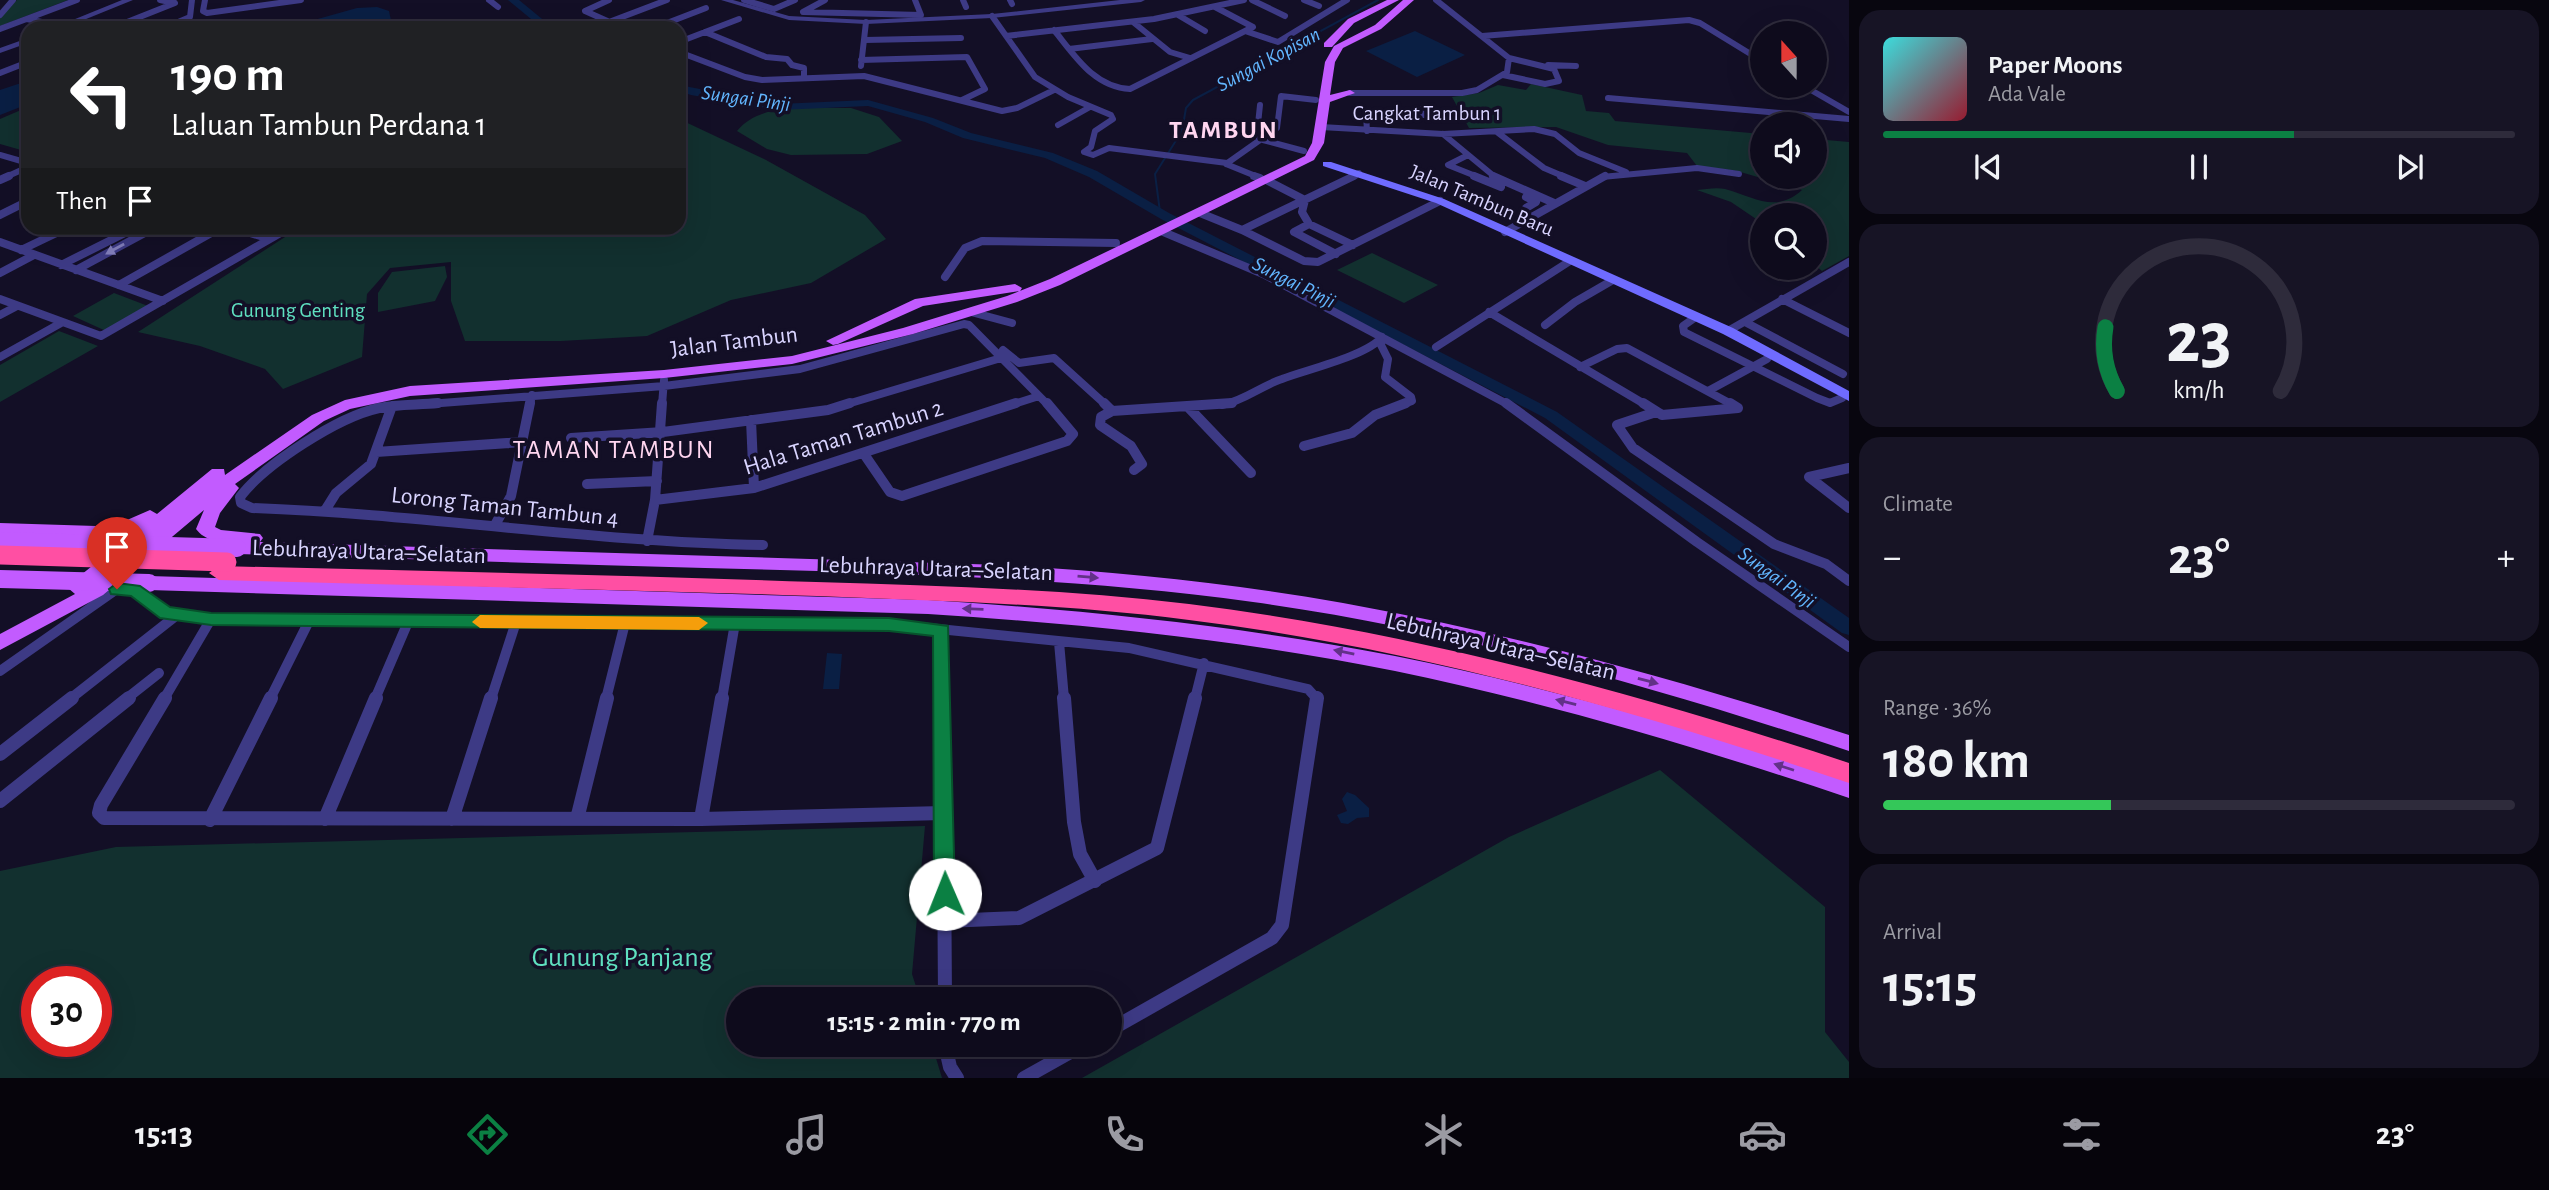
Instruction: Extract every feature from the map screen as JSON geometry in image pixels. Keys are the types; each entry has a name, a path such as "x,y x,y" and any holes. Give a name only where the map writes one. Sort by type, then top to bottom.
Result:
{"highway":[{"name":"Lebuhraya Utara–Selatan","path":"0,555 953,583 1152,597 1346,626 1488,656 1629,691 1849,760"},
{"name":"Lebuhraya Utara–Selatan","path":"0,566 227,561 972,594 1188,612 1352,638 1544,681 1704,724 1849,773"}],"main road":[{"path":"1310,152 1321,127 1325,51 1345,28 1369,11 1394,0"},
{"path":"1327,164 1310,152 1309,144 1335,50 1388,19 1409,0"},
{"path":"1369,11 1365,16 1368,19 1388,19"},
{"path":"1345,28 1354,23 1365,23 1370,27 1366,32"},
{"path":"1323,93 1350,93"},
{"name":"Jalan Tambun","path":"1264,179 1300,165 1310,152"},
{"name":"Jalan Tambun","path":"0,643 97,590 214,490 318,418 359,400 410,391 664,380 792,360 966,316 1032,292 1264,179 1310,152"},
{"path":"1300,165 1327,164"},
{"name":"Jalan Tambun Baru","path":"1327,164 1440,201 1728,331 1847,399"},
{"name":"Jalan Tambun","path":"0,628 52,604 80,586 212,477 301,417 330,401 365,391 414,383 745,359 850,336 920,302 956,295 1010,290 1064,269 1116,243 1164,227"},
{"name":"Jalan Tambun Baru","path":"1615,281 1847,399"},
{"path":"956,295 937,304 939,311 953,313 987,307"},
{"path":"891,315 907,310 921,312 925,318 908,331"},
{"path":"1710,328 1728,331"},
{"path":"1757,348 1767,359 1789,366"},
{"path":"318,418 219,499 205,529 210,533 230,537 693,556 721,562"},
{"path":"0,529 74,533 123,529 212,477"},
{"path":"0,541 227,561 721,562 1084,576 1282,600 1509,645 1649,681 1849,743"},
{"path":"0,579 941,608 1033,612 1192,628 1307,645 1497,684 1699,739 1849,789"}],"street":[{"path":"22,21 77,0"},
{"path":"75,21 130,0"},
{"path":"160,0 175,3"},
{"path":"130,21 183,0"},
{"path":"181,21 190,17 192,0"},
{"path":"205,0 205,12 256,3 301,0"},
{"path":"489,0 498,8"},
{"path":"607,21 587,13 586,9 609,0"},
{"path":"612,21 667,0"},
{"path":"725,0 777,16 866,22 992,16 1134,0"},
{"path":"744,0 774,9 795,0"},
{"path":"777,16 812,0"},
{"path":"825,0 803,12 921,15 915,0"},
{"path":"963,0 966,8"},
{"path":"1006,36 1133,22 1244,0"},
{"path":"1252,0 1285,16"},
{"path":"1304,0 1319,6"},
{"path":"1245,32 1278,41 1347,0"},
{"path":"1436,0 1509,58 1546,65 1576,66"},
{"path":"0,4 12,1"},
{"path":"0,15 12,1"},
{"path":"1054,30 1093,75 1124,90 1253,26 1215,7"},
{"path":"672,21 706,8"},
{"path":"1178,15 1205,31"},
{"path":"992,16 1035,77 1054,90 1111,115 1114,119 1095,131 1091,147 1084,152 1093,155 1109,148 1227,163 1305,200"},
{"path":"27,19 35,21"},
{"path":"686,39 739,19"},
{"path":"1482,36 1683,19 1700,23 1750,54"},
{"path":"0,29 21,21"},
{"path":"860,75 866,22"},
{"path":"1133,22 1170,52 1190,58"},
{"path":"705,32 766,57 787,59 792,65 804,68 804,78"},
{"path":"865,40 961,38"},
{"path":"1069,49 1152,39"},
{"path":"0,51 21,43"},
{"path":"686,55 745,77 860,75 1006,111 1054,90"},
{"path":"1350,93 1462,93 1477,90 1503,75 1510,67 1509,58"},
{"path":"861,60 969,59 985,89 961,100"},
{"path":"913,60 913,71"},
{"path":"0,73 21,65"},
{"path":"1503,75 1545,84 1559,81 1558,73 1546,65"},
{"path":"1227,163 1277,128 1282,96 1323,93"},
{"path":"1824,98 1849,113"},
{"path":"1608,99 1849,119"},
{"path":"1260,105 1258,124 1249,131 1263,140 1310,152"},
{"path":"1058,125 1090,107"},
{"path":"1367,131 1368,114 1426,115 1423,108"},
{"name":"Cangkat Tambun 1","path":"1321,127 1443,134 1534,129 1555,134 1579,153 1626,172"},
{"path":"1497,132 1544,168 1585,186"},
{"path":"1443,134 1497,179 1554,203"},
{"path":"0,155 21,162"},
{"path":"1468,155 1448,165 1536,202 1526,208"},
{"path":"1504,232 1606,175 1697,168 1739,174"},
{"path":"0,180 21,169"},
{"path":"1242,230 1359,173"},
{"path":"1305,200 1301,212 1309,224 1353,245"},
{"path":"1190,215 1242,230 1311,263 1335,254 1440,201"},
{"path":"0,215 21,204"},
{"path":"1309,224 1294,232 1335,254"},
{"path":"1164,227 1263,274 1521,411 1674,525 1849,647"},
{"path":"16,249 39,235"},
{"path":"16,249 50,235"},
{"path":"61,265 119,235"},
{"path":"76,270 141,235"},
{"path":"119,285 208,235"},
{"path":"257,235 270,239"},
{"path":"0,299 97,336 106,334 277,235"},
{"path":"945,277 965,248 974,242 995,239 1116,243"},
{"path":"0,242 163,301"},
{"path":"0,273 34,255"},
{"path":"1436,347 1570,261"},
{"path":"1728,331 1849,262"},
{"path":"1545,325 1574,302 1615,281"},
{"path":"1782,299 1849,332"},
{"path":"0,315 18,306"},
{"path":"1489,312 1580,367 1656,412 1667,416 1738,408 1628,348 1617,349 1580,367"},
{"path":"864,454 890,492 902,496 1070,439 1073,434 1071,429 969,325 966,316"},
{"path":"966,316 1013,360 1024,363 1054,358 1112,411"},
{"path":"327,509 336,493 371,464 392,406 812,367 966,316 1012,323"},
{"path":"1693,319 1684,326 1684,332 1752,368 1830,403 1847,399"},
{"path":"1745,322 1843,374"},
{"path":"0,357 61,323"},
{"path":"1134,470 1142,464 1140,456 1118,436 1100,425 1101,417 1112,411 1234,403 1280,379 1319,368 1381,339"},
{"path":"1304,446 1352,433 1375,415 1412,401 1411,397 1385,377 1388,359 1381,339"},
{"path":"571,438 663,432 844,406 1001,358"},
{"path":"1708,391 1767,359"},
{"path":"647,541 663,432 664,380"},
{"path":"495,525 511,496 532,395"},
{"name":"Hala Taman Tambun 2","path":"655,500 732,494 1039,396"},
{"name":"Lorong Taman Tambun 4","path":"392,406 339,422 298,447 245,489 240,497 244,506 327,509 681,545 763,545"},
{"path":"1189,408 1251,473"},
{"path":"1656,412 1619,423 1618,431 1641,455 1764,538 1784,550 1826,564 1849,581"},
{"path":"751,420 754,488"},
{"path":"376,452 523,442"},
{"path":"1849,468 1810,477 1849,508"},
{"path":"587,484 657,481"},
{"path":"0,671 117,589"},
{"path":"97,590 134,590 166,613 211,619 889,624 1129,648 1304,687 1317,698 1282,925 1272,938 1122,1023"},
{"path":"0,754 177,615"},
{"path":"211,619 101,805 99,813 108,818 701,819 943,813"},
{"path":"210,820 309,621"},
{"path":"325,819 408,622"},
{"path":"452,819 516,622"},
{"path":"577,819 625,623"},
{"path":"701,819 735,623"},
{"path":"942,631 945,987"},
{"path":"1059,642 1074,822 1080,854 1096,881"},
{"path":"945,921 1020,918 1157,849 1204,663"},
{"path":"0,801 159,673"},
{"path":"947,1057 957,1078"},
{"path":"1024,1078 1062,1057"}],"green space":[{"path":"17,0 68,0 0,26 0,16"},
{"path":"1531,84 1582,95 1586,111 1609,113 1615,121 1750,133 1750,175 1697,166 1687,153 1608,145 1556,127 1469,128 1452,97 1479,93 1498,85 1526,90"},
{"path":"851,108 879,117 902,141 867,154 791,155 767,149 737,131 760,114 775,110"},
{"path":"21,110 21,150 0,144 0,119"},
{"name":"Gunung Genting","path":"686,122 766,160 865,215 886,239 811,283 731,300 647,336 561,341 465,341 451,301 451,262 390,268 367,294 362,357 283,389 265,369 200,346 138,332 288,235 686,235"},
{"path":"1827,140 1849,142 1849,256 1827,268 1827,203 1750,203 1750,215 1731,202 1697,190 1722,188 1765,202 1774,202 1783,201 1802,190 1799,189 1827,189"},
{"path":"1372,253 1438,285 1404,303 1337,270"},
{"path":"445,266 447,277 435,301 378,312 378,293 392,272"},
{"path":"114,293 148,306 106,331 73,316"},
{"path":"59,331 98,346 0,402 0,365"},
{"path":"1660,770 1825,907 1825,1032 1849,1062 1849,1078 1082,1078 1122,1057 1509,837"},
{"name":"Gunung Panjang","path":"925,826 912,974 916,987 726,987 726,1057 936,1057 942,1078 0,1078 0,871 116,847"}],"water":[{"path":"377,7 389,11 391,21 311,21 357,8"},
{"path":"1415,31 1465,55 1417,77 1366,51"},
{"path":"21,84 21,107 0,115 0,90"},
{"path":"827,653 842,654 839,689 823,689"},
{"path":"1347,792 1355,795 1369,808 1369,817 1357,818 1348,824 1341,823 1337,815 1347,811 1342,799"}],"waterway":[{"name":"Sungai Pinji","path":"513,0 539,21"},
{"name":"Sungai Kopisan","path":"1160,212 1155,174 1182,131 1186,108 1193,100 1378,0"},
{"name":"Sungai Pinji","path":"686,90 779,107 868,103 929,120 967,136 1049,155 1093,174 1165,216 1551,415 1849,628"}],"slow traffic":[{"path":"480,622 699,623"}],"district":[{"name":"TAMBUN","path":"1224,129"},
{"name":"TAMAN TAMBUN","path":"614,449"}],"route":[{"path":"117,589 134,590 166,613 211,619 889,624 942,631 945,894"}]}
